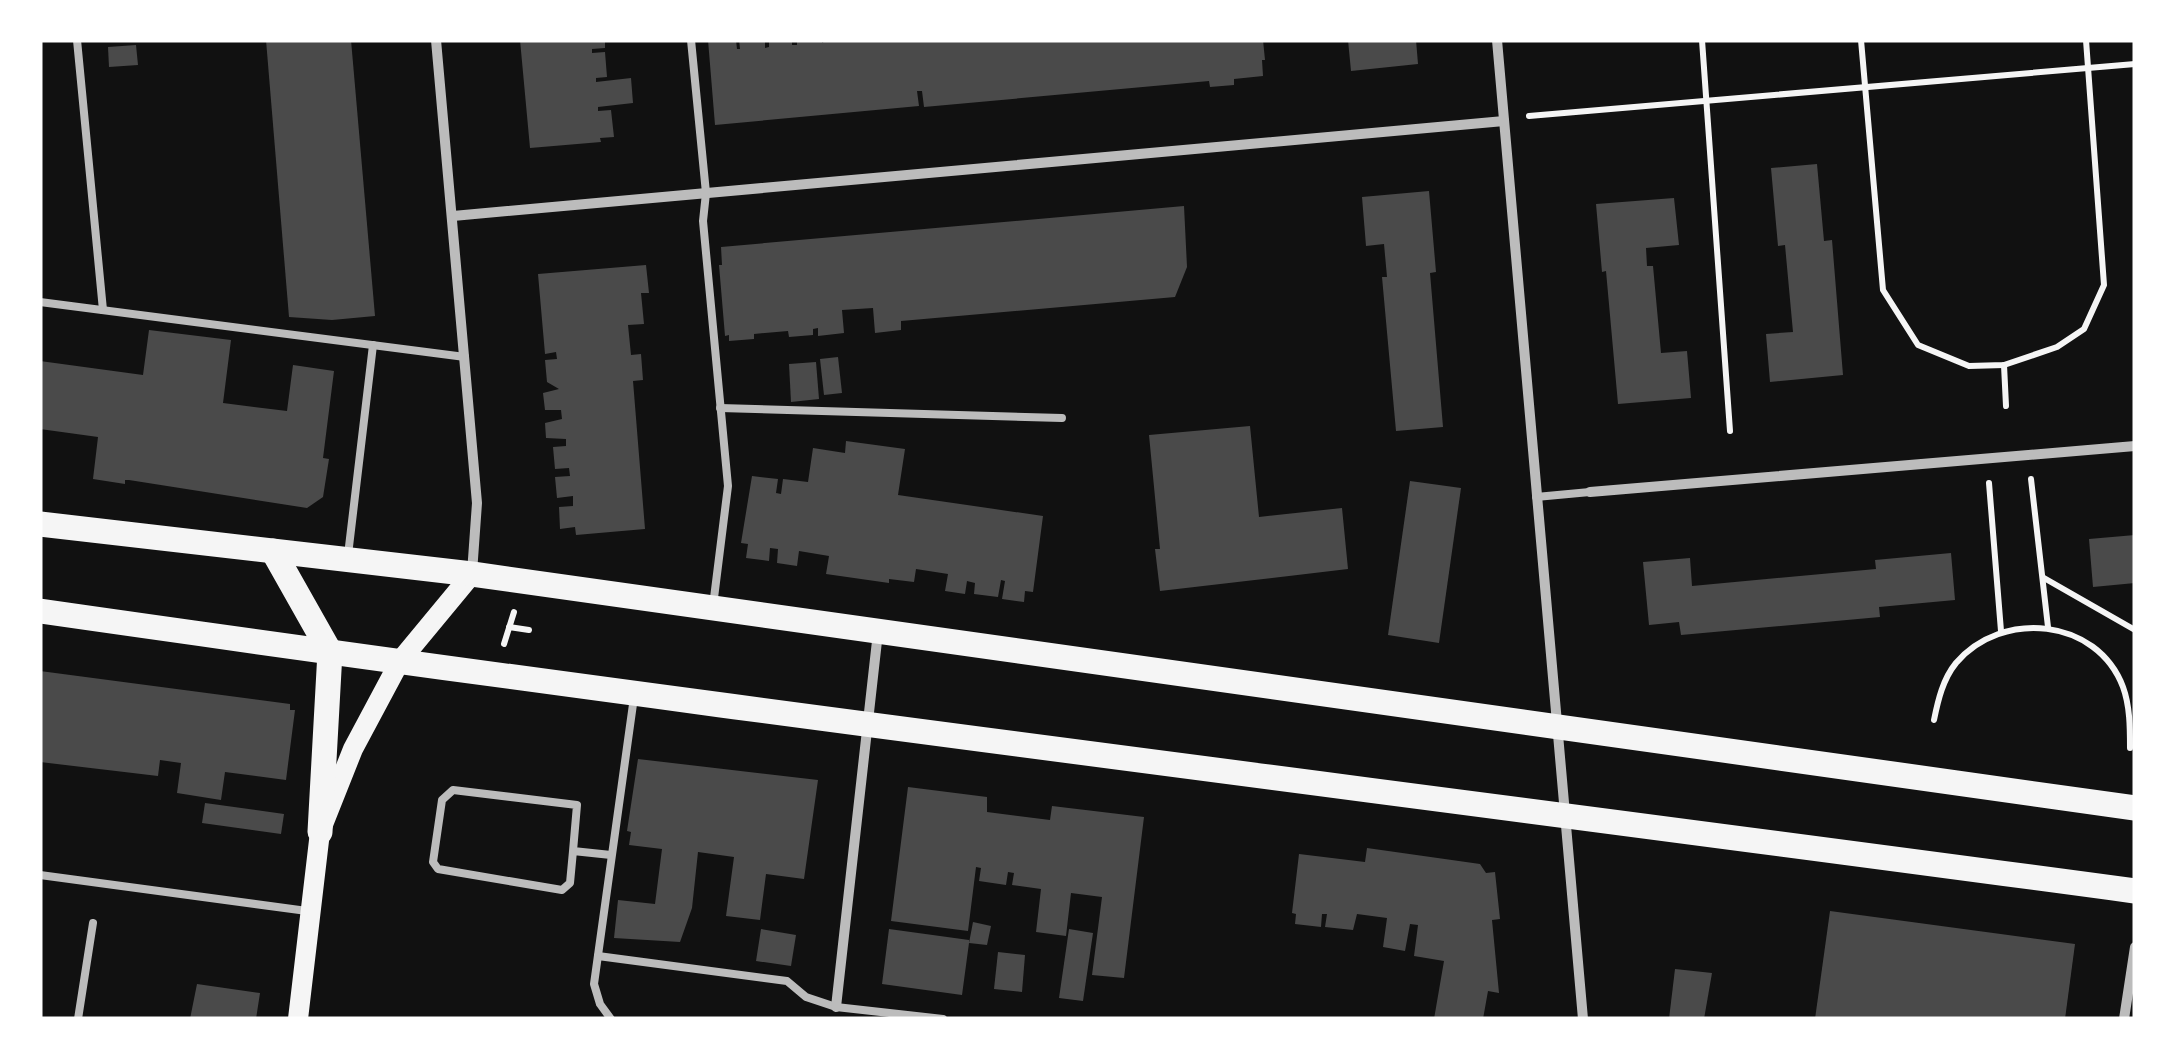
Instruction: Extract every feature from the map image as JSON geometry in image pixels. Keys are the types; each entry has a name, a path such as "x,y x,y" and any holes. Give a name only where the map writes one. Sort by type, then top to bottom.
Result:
{"main road":[{"path":"40,524 472,574 2135,808"},
{"path":"273,551 330,652 320,832 298,1019"},
{"path":"320,832 352,749 400,662 472,574"},
{"path":"40,611 868,727 1564,814 2135,891"}],"street":[{"path":"436,40 477,504 472,574"},
{"path":"1497,40 1583,1019"},
{"path":"453,216 1504,121"},
{"path":"1590,492 2135,446"},
{"path":"836,1013 878,632"},
{"path":"2124,1019 2135,947"}],"lane":[{"path":"78,40 102,310"},
{"path":"691,40 706,193 702,221 728,486 713,610"},
{"path":"40,302 464,357"},
{"path":"347,559 373,345"},
{"path":"720,408 1062,418"},
{"path":"1536,497 1590,492"},
{"path":"611,1019 600,1004 594,984 634,692"},
{"path":"452,790 577,804 573,851 570,883 562,890 438,869 434,862 442,800 452,790"},
{"path":"573,851 611,855"},
{"path":"40,875 312,912"},
{"path":"78,1019 93,923"},
{"path":"598,956 787,981 806,997 836,1013 943,1019"}],"path":[{"path":"1702,40 1730,431"},
{"path":"1861,40 1883,290 1918,345 1969,366 2004,364 2057,347 2084,329 2104,285 2086,40"},
{"path":"1504,121 1546,112 1708,102 2135,64"},
{"path":"2004,364 2006,406"},
{"path":"2029,455 2048,627"},
{"path":"1987,459 2001,631"},
{"path":"2043,578 2135,630"},
{"path":"504,644 514,610"},
{"path":"510,627 529,630"},
{"path":"1934,720 1942,687 1954,665 1974,645 2001,631 2048,627 2084,640 2112,666 2128,706 2130,748"}],"building":[{"path":"266,40 351,40 375,316 332,320 289,317"},
{"path":"520,40 605,40 605,48 592,49 592,53 605,52 607,77 596,78 596,82 631,78 633,103 598,107 598,111 611,110 614,137 600,138 601,142 530,148"},
{"path":"708,40 736,40 740,49 739,40 765,40 765,48 769,47 769,40 792,40 792,45 797,45 797,40 1263,40 1265,60 1263,76 1234,79 1234,85 1210,87 1209,81 924,107 922,91 917,91 919,106 715,125"},
{"path":"1348,40 1416,40 1418,64 1351,71"},
{"path":"136,45 138,65 109,67 108,47"},
{"path":"1817,164 1824,241 1832,240 1843,375 1770,382 1766,334 1793,332 1785,245 1778,246 1771,168"},
{"path":"1429,191 1436,272 1430,273 1443,427 1396,431 1382,277 1387,277 1384,244 1366,246 1362,197"},
{"path":"1674,198 1679,245 1646,248 1647,266 1653,266 1661,353 1687,351 1691,398 1618,404 1596,204"},
{"path":"1184,206 1187,267 1175,297 901,321 901,330 875,333 873,308 842,310 844,333 818,336 818,328 813,329 813,335 789,337 788,331 729,341 729,335 725,336 721,247"},
{"path":"646,265 649,293 641,293 644,324 628,325 631,355 641,354 643,380 633,381 645,529 576,535 575,527 560,529 559,507 573,506 573,496 557,498 555,477 570,476 569,468 555,469 553,447 566,446 566,439 546,438 545,423 562,419 561,410 545,410 543,393 559,389 547,382 545,360 557,359 556,352 545,354 538,274"},
{"path":"149,330 231,340 223,403 287,411 293,365 334,371 323,458 329,459 323,497 307,508 129,480 125,484 93,479 98,437 40,429 40,361 143,375"},
{"path":"838,357 842,393 824,395 820,359"},
{"path":"816,362 819,399 791,402 789,364"},
{"path":"1250,426 1259,517 1342,508 1348,569 1160,591 1149,435"},
{"path":"846,441 905,449 898,495 1043,516 1033,592 1025,591 1024,602 1002,599 1005,581 1001,580 998,597 974,594 975,583 967,581 965,594 945,591 948,574 916,569 914,582 889,579 889,583 826,574 829,556 799,551 797,566 777,563 778,549 770,548 769,561 746,558 748,544 741,543 752,476 778,479 776,493 781,494 783,479 808,482 813,448 845,453"},
{"path":"1410,481 1461,488 1439,643 1388,635"},
{"path":"2135,535 2135,583 2093,587 2089,539"},
{"path":"1951,553 1955,600 1879,607 1880,617 1681,635 1679,622 1649,625 1643,562 1690,558 1692,586 1876,569 1875,560"},
{"path":"40,671 290,704 290,710 295,710 286,780 225,772 221,800 177,793 181,763 160,760 158,776 40,762"},
{"path":"638,759 818,780 804,879 766,874 760,920 726,916 734,857 698,852 692,908 680,942 614,938 618,900 655,904 662,849 629,845 631,832 627,831"},
{"path":"908,787 987,797 987,812 1050,820 1052,806 1144,817 1124,978 1092,975 1102,897 1071,893 1066,936 1036,932 1041,889 1012,885 1014,873 1008,872 1006,885 979,881 981,868 976,867 968,931 891,921"},
{"path":"205,803 284,814 281,834 202,823"},
{"path":"1367,848 1480,864 1486,873 1495,872 1500,919 1492,920 1499,993 1488,991 1483,1019 1434,1019 1444,961 1414,956 1418,925 1410,924 1405,951 1383,947 1387,918 1357,914 1353,930 1325,927 1327,914 1322,914 1321,927 1295,924 1296,914 1292,913 1299,854 1365,862"},
{"path":"1830,911 2075,944 2065,1019 1815,1019"},
{"path":"973,922 991,926 987,945 969,943"},
{"path":"761,929 796,935 791,966 756,961"},
{"path":"889,929 969,940 962,995 882,984"},
{"path":"1069,929 1093,933 1083,1001 1059,998"},
{"path":"998,952 1025,955 1022,992 994,989"},
{"path":"1675,969 1712,973 1704,1019 1669,1019"},
{"path":"197,984 260,993 256,1019 190,1019"}]}
